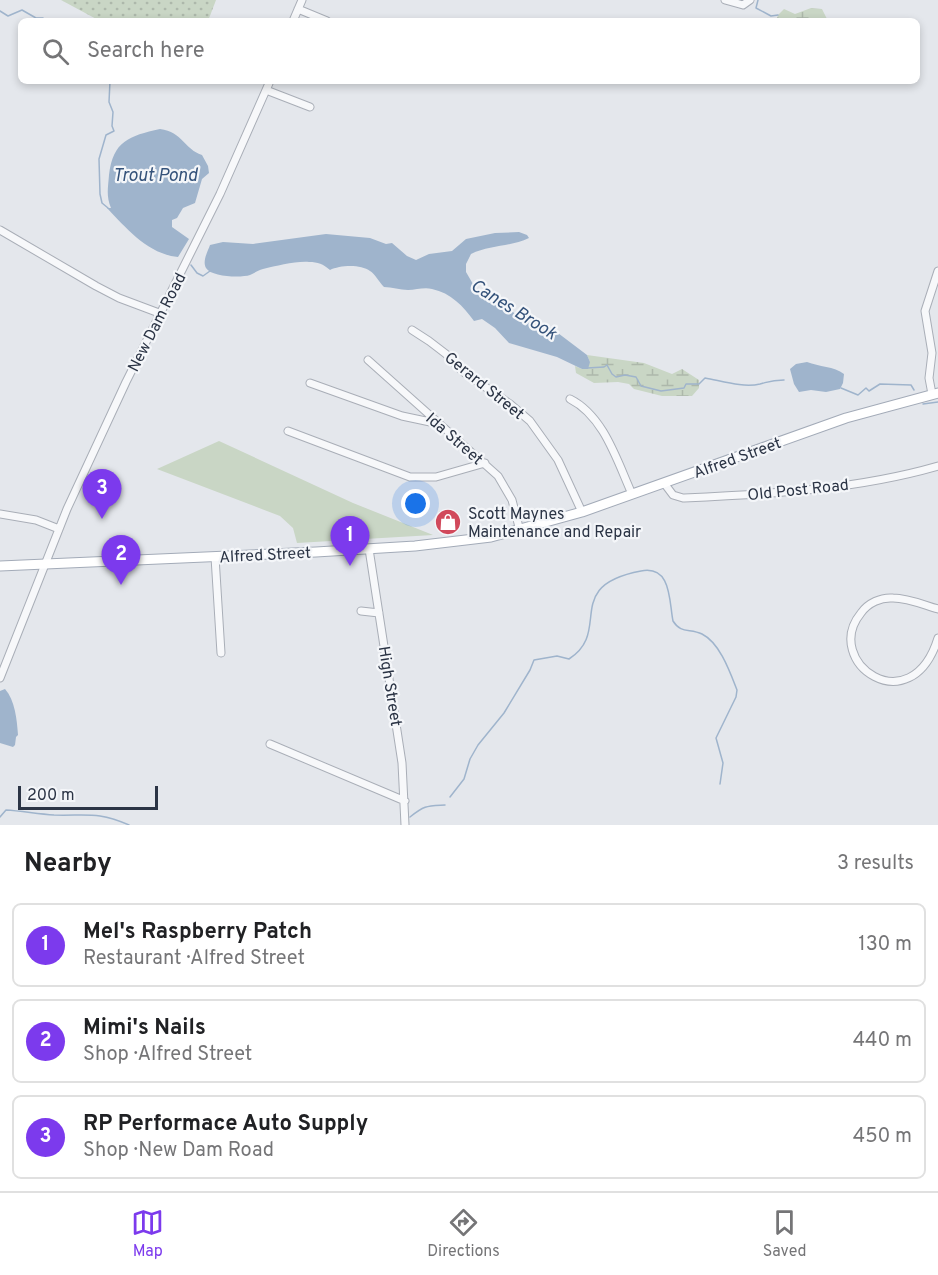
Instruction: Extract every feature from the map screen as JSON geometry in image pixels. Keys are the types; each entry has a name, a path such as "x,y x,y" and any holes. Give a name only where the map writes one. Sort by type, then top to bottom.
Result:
{"main road":[{"name":"Alfred Street","path":"0,566 369,549 491,537 520,531 582,512 846,418 935,393"}],"street":[{"path":"294,18 302,0"},
{"path":"725,0 740,5 749,2"},
{"path":"298,9 320,18"},
{"name":"New Dam Road","path":"0,678 59,529 159,313 220,194 269,84"},
{"path":"266,90 310,107"},
{"path":"0,230 96,286 119,298 159,313"},
{"path":"935,393 928,378 932,353 925,311 938,271"},
{"name":"Gerard Street","path":"412,330 429,340 462,371 510,404 530,421 558,460 582,512"},
{"name":"Ida Street","path":"368,360 498,476 508,490 520,531"},
{"path":"310,382 402,416 438,424"},
{"path":"570,399 582,405 594,417 632,494"},
{"path":"288,431 410,477 445,476 485,463"},
{"name":"Old Post Road","path":"664,483 673,495 683,498 772,494 857,483 938,466"},
{"path":"0,514 36,520 59,529"},
{"name":"High Street","path":"369,549 398,731 405,825"},
{"path":"215,557 221,653"},
{"path":"938,609 902,598 891,597 879,600 868,605 860,613 854,624 851,641 855,658 862,668 880,680 894,682 908,679 921,671 930,660 938,638"},
{"path":"361,610 379,613"},
{"path":"270,744 405,801"}],"green space":[{"path":"61,0 216,0 209,18 94,18"},
{"path":"811,8 822,9 826,18 777,18 784,9 795,14"},
{"path":"587,355 644,363 672,374 682,369 699,380 699,388 692,396 662,396 634,389 629,384 594,383 576,373 575,366 582,369 590,362"},
{"path":"219,441 353,503 433,535 297,543 293,528 280,516 157,469"}],"water":[{"name":"Trout Pond","path":"160,129 174,133 191,149 202,155 209,173 202,179 195,203 183,208 177,218 172,220 172,227 189,239 178,257 167,255 148,246 130,232 107,208 111,208 108,192 114,154 124,142 131,138"},
{"path":"519,232 529,238 471,254 466,264 466,272 477,291 489,295 517,315 550,327 587,355 590,362 588,369 582,369 557,357 509,343 495,328 482,319 474,321 461,305 439,291 429,288 408,290 384,287 372,272 361,267 345,266 330,270 318,263 298,262 261,269 246,276 233,276 214,273 209,271 205,265 210,245 223,242 253,244 326,234 370,238 386,244 392,243 407,256 416,260 429,254 452,251 466,239 495,233"},
{"path":"807,362 836,369 844,374 840,389 826,392 811,390 799,392 790,369 796,364"},
{"path":"5,689 13,704 17,723 18,735 13,747 0,743 0,691"}],"waterway":[{"path":"758,0 756,8 771,16 778,15"},
{"name":"Canes Brook","path":"0,11 8,16 22,10 36,18"},
{"name":"Canes Brook","path":"36,18 43,18"},
{"name":"Canes Brook","path":"108,208 102,203 100,194 99,159 106,135 114,131 113,112 109,102 110,84"},
{"name":"Canes Brook","path":"191,265 197,273 203,276 210,271"},
{"name":"Canes Brook","path":"587,368 607,365 616,377 625,375 636,377 641,386 661,391 684,388 686,384 699,384 705,378 747,385 784,380"},
{"name":"Canes Brook","path":"841,388 858,395 866,388 869,391 880,384 911,385 914,390"},
{"name":"Canes Brook","path":"923,404 938,402"},
{"path":"450,797 464,779 470,759 478,745 504,713 534,660 557,656 569,659 581,648 588,636 595,598 602,587 617,578 641,571 651,571 664,579 673,621 679,628 698,632 714,644 724,659 737,690 736,697 716,738 723,763 720,784"},
{"path":"410,817 426,807 445,805"},
{"path":"0,817 6,810 54,815 92,815 129,825"}],"place":[{"name":"RP Performace Auto Supply","path":"102,519"},
{"name":"Scott Maynes Maintenance and Repair","path":"448,522"},
{"name":"Mel's Raspberry Patch","path":"350,566"},
{"name":"Mimi's Nails","path":"121,585"}]}
